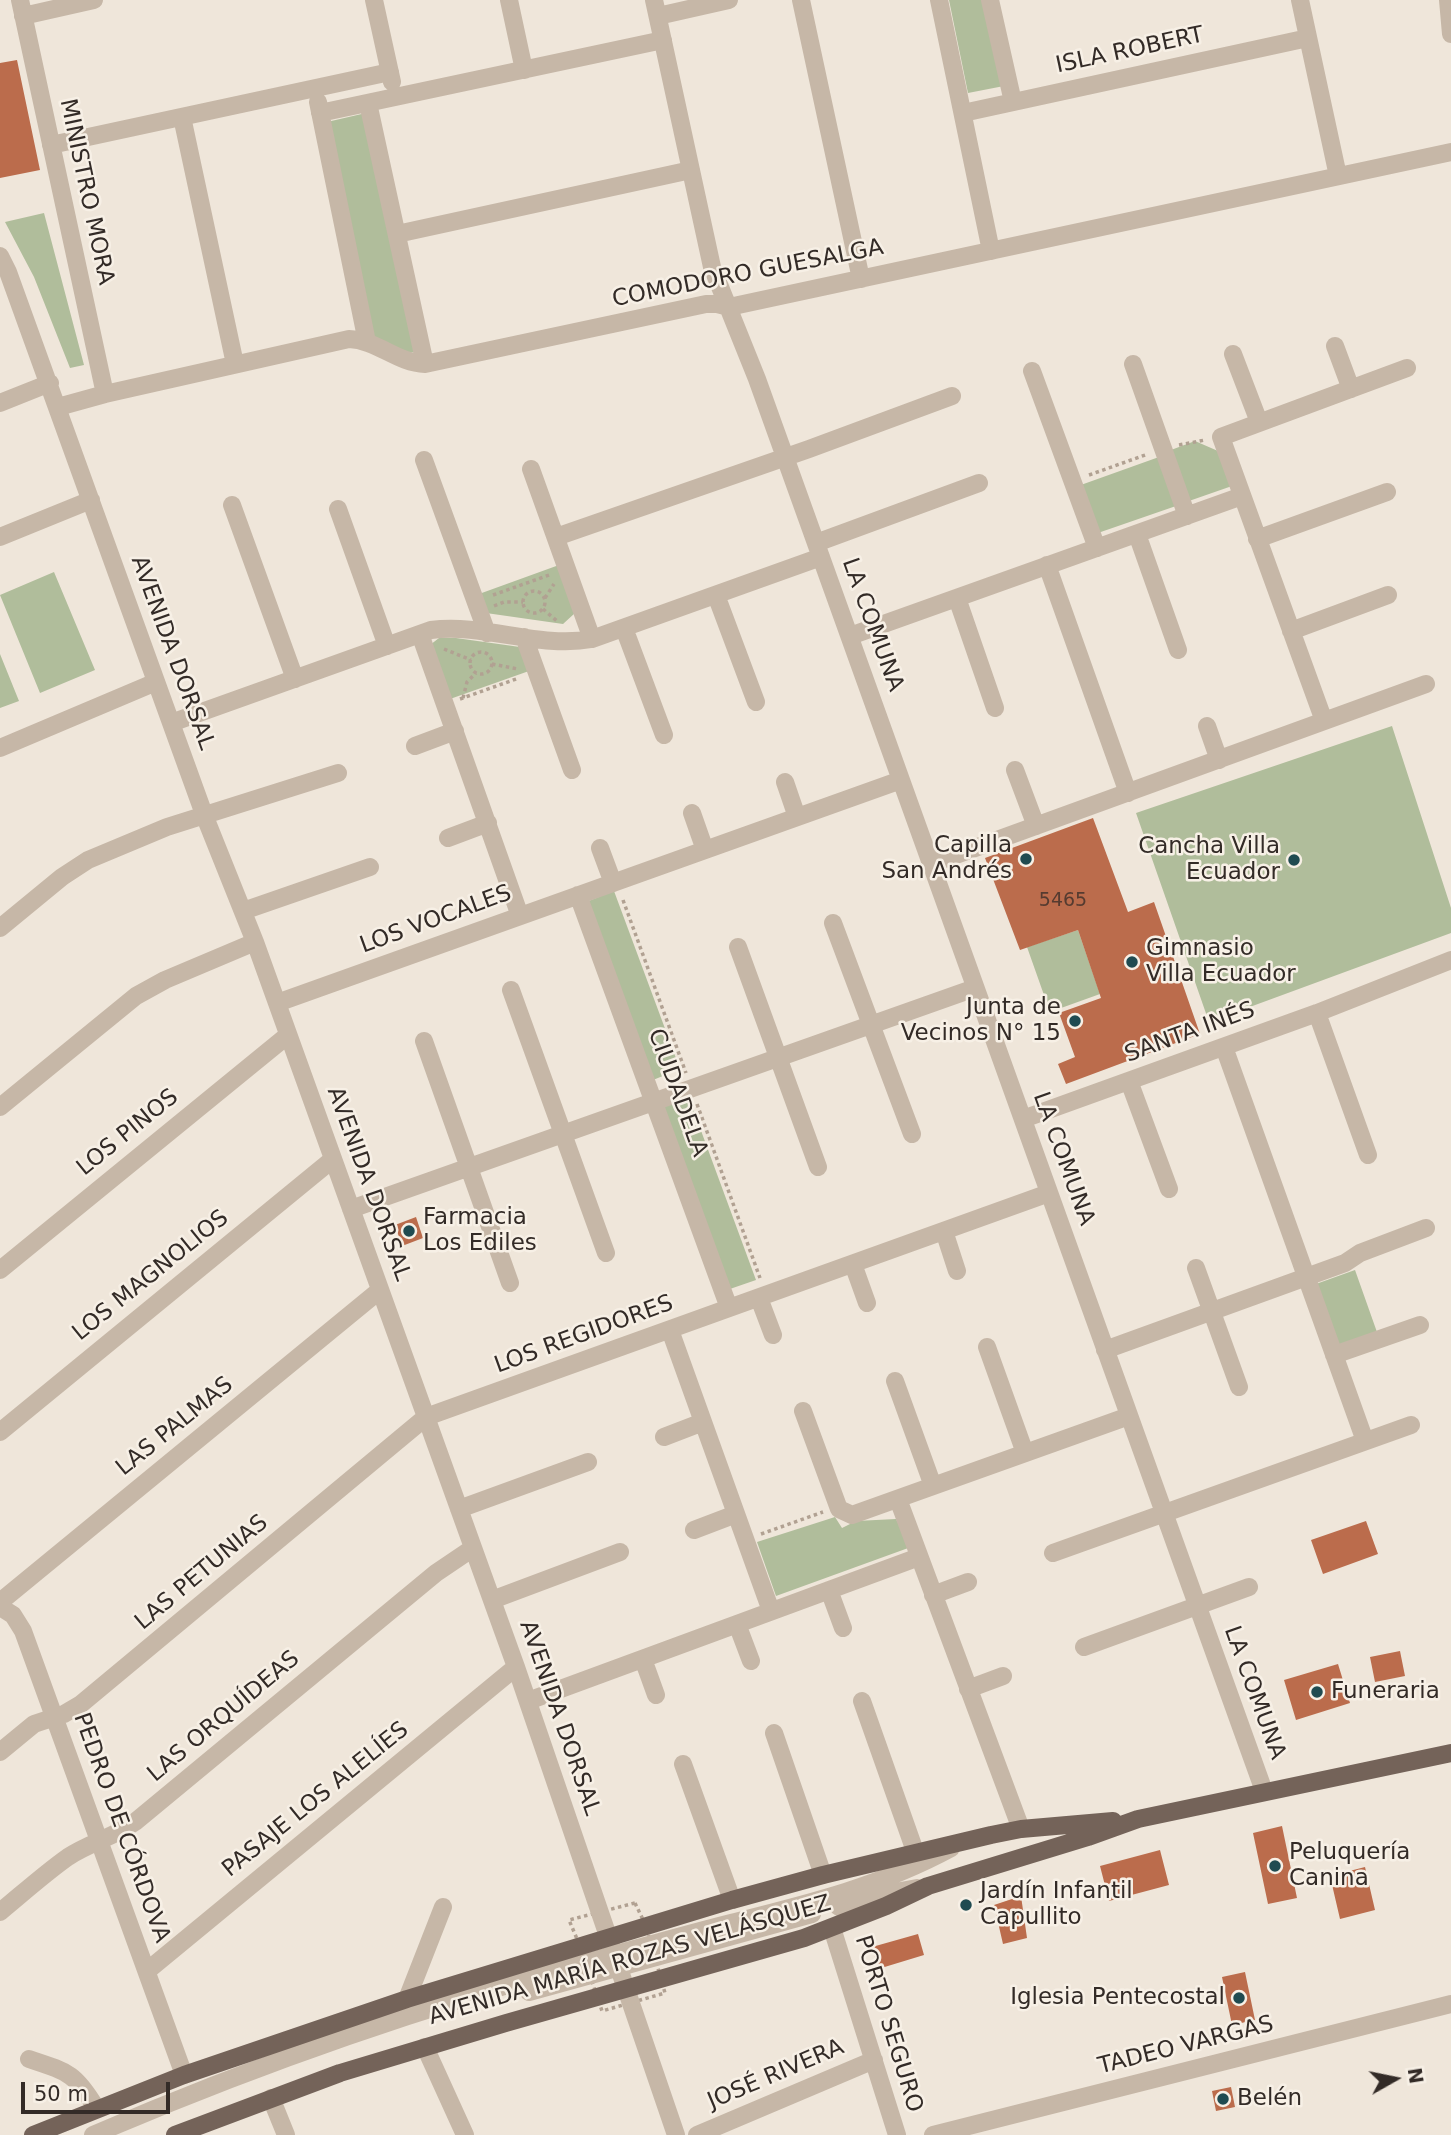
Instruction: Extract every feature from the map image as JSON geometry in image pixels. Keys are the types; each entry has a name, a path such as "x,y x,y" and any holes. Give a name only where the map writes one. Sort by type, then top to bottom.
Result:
{"main road":[{"name":"AVENIDA MARÍA ROZAS VELÁSQUEZ","path":"174,2135 271,2098 425,2047 832,1928 928,1886 1138,1819 1451,1753"},
{"name":"AVENIDA MARÍA ROZAS VELÁSQUEZ","path":"33,2135 184,2075 407,1999 615,1953 732,1900 823,1875 1021,1829 1138,1819"}],"street":[{"path":"21,8 94,0"},
{"path":"374,0 395,97"},
{"path":"509,0 524,70"},
{"path":"656,8 729,0"},
{"path":"801,0 861,279"},
{"path":"939,0 991,251"},
{"path":"990,0 1013,102"},
{"path":"1300,0 1338,176"},
{"path":"1448,0 1451,34"},
{"name":"MINISTRO MORA","path":"21,8 105,394"},
{"name":"LA COMUNA","path":"656,8 718,286 729,307 785,456 1264,1791"},
{"name":"ISLA ROBERT","path":"962,113 1308,38"},
{"path":"320,113 663,40"},
{"path":"51,145 390,72"},
{"path":"315,88 367,342"},
{"path":"368,103 425,364"},
{"path":"182,117 235,364"},
{"name":"COMODORO GUESALGA","path":"58,407 343,340 367,342 408,362 425,364 706,304 729,307 1451,152"},
{"path":"397,234 691,170"},
{"name":"AVENIDA DORSAL","path":"0,256 50,383 205,817 255,942 492,1600 676,2135"},
{"path":"1335,346 1351,389"},
{"path":"1233,354 1259,422"},
{"path":"1133,364 1186,516"},
{"path":"1324,721 1221,437 1407,368"},
{"path":"1032,371 1097,548"},
{"path":"0,403 50,383"},
{"path":"556,537 952,396"},
{"path":"424,460 487,632"},
{"path":"531,469 592,639"},
{"name":"LA COMUNA","path":"819,550 979,483"},
{"path":"1257,539 1387,492"},
{"path":"850,636 1242,496"},
{"path":"0,537 91,500"},
{"path":"232,505 295,678"},
{"path":"338,509 387,646"},
{"path":"1137,534 1178,650"},
{"path":"171,723 387,646 423,640 443,629 570,641 592,639 716,595 819,550"},
{"path":"1048,565 1128,793"},
{"path":"716,595 756,702"},
{"path":"1291,631 1388,595"},
{"path":"957,598 995,708"},
{"path":"624,628 664,736"},
{"path":"524,637 572,770"},
{"path":"423,640 520,916"},
{"path":"0,748 156,682"},
{"path":"931,864 1426,684"},
{"path":"1207,726 1219,760"},
{"path":"415,746 455,732"},
{"path":"1015,770 1036,826"},
{"path":"0,928 81,864 167,827 338,773"},
{"name":"LOS VOCALES","path":"277,1003 901,779"},
{"path":"785,782 797,817"},
{"path":"692,813 705,850"},
{"path":"448,838 488,823"},
{"path":"600,848 613,883"},
{"path":"243,911 370,867"},
{"name":"CIUDADELA","path":"578,895 729,1308"},
{"path":"833,923 912,1134"},
{"path":"0,1107 136,996 165,980 255,942"},
{"path":"738,947 818,1167"},
{"name":"SANTA INÉS","path":"1023,1119 1317,1013 1451,960"},
{"path":"351,1209 975,988"},
{"path":"511,990 606,1253"},
{"path":"1317,1013 1368,1155"},
{"name":"LOS PINOS","path":"0,1270 288,1035"},
{"path":"424,1041 510,1283"},
{"path":"1224,1047 1365,1441"},
{"path":"1129,1081 1169,1189"},
{"name":"LOS MAGNOLIOS","path":"0,1432 333,1159"},
{"name":"LOS REGIDORES","path":"426,1417 1049,1193"},
{"path":"1105,1350 1306,1277 1426,1228"},
{"path":"944,1231 957,1271"},
{"path":"853,1264 867,1303"},
{"path":"1196,1268 1239,1387"},
{"name":"LAS PALMAS","path":"0,1602 380,1290"},
{"path":"759,1298 773,1335"},
{"path":"1334,1355 1420,1325"},
{"path":"670,1330 771,1611"},
{"path":"987,1347 1025,1453"},
{"path":"895,1381 933,1486"},
{"path":"803,1411 839,1509 852,1515 1129,1416"},
{"name":"LAS PETUNIAS","path":"0,1752 34,1724 81,1704 426,1417"},
{"path":"664,1437 703,1422"},
{"path":"1053,1553 1411,1425"},
{"path":"459,1509 588,1462"},
{"path":"898,1499 1021,1829"},
{"path":"694,1530 736,1514"},
{"name":"LAS ORQUÍDEAS","path":"0,1912 66,1858 135,1822 436,1573 473,1548"},
{"path":"492,1600 620,1552"},
{"path":"528,1701 919,1557"},
{"path":"933,1595 968,1582"},
{"path":"1084,1647 1249,1587"},
{"path":"829,1590 843,1628"},
{"name":"PEDRO DE CÓRDOVA","path":"0,1607 13,1615 19,1623 184,2075"},
{"path":"737,1624 751,1661"},
{"path":"643,1659 656,1695"},
{"name":"PASAJE LOS ALELÍES","path":"147,1971 516,1667"},
{"path":"968,1689 1003,1676"},
{"path":"862,1701 916,1854"},
{"path":"774,1732 823,1875"},
{"path":"683,1764 732,1900"},
{"path":"93,2135 181,2098 375,2026 615,1953 870,1885 918,1866 956,1845"},
{"path":"119,2135 227,2091 615,1953 828,1910 885,1894 928,1886"},
{"name":"AVENIDA MARÍA ROZAS VELÁSQUEZ","path":"407,1999 443,1907"},
{"name":"PORTO SEGURO","path":"832,1928 897,2135"},
{"name":"TADEO VARGAS","path":"933,2135 1451,2004"},
{"path":"425,2047 465,2135"},
{"path":"29,2059 60,2069 74,2077 96,2108"},
{"name":"JOSÉ RIVERA","path":"697,2135 874,2060"},
{"path":"271,2098 286,2135"}],"path":[{"path":"478,608 567,569"},
{"path":"536,592 545,602 543,609 534,613 525,609 523,602 529,593 536,592"},
{"path":"478,608 504,602 523,602"},
{"path":"423,640 471,660"},
{"path":"463,698 467,682 476,673 486,673 492,664 491,657 485,653 475,654 471,667 476,673"},
{"path":"492,664 535,672"},
{"path":"445,704 535,672"},
{"path":"745,1540 831,1509 839,1509"}],"green space":[{"path":"949,0 986,0 1004,86 968,93"},
{"path":"366,113 417,352 406,353 370,336 327,122"},
{"path":"44,213 84,365 70,368 34,277 5,222"},
{"path":"1195,441 1218,451 1232,486 1189,501 1171,450"},
{"path":"1159,457 1176,506 1095,534 1078,486"},
{"path":"559,565 575,613 563,624 486,613 479,594"},
{"path":"54,572 95,670 40,693 0,595"},
{"path":"439,638 520,647 529,671 450,699 430,645"},
{"path":"0,654 19,701 0,708"},
{"name":"Cancha Villa Ecuador","path":"1392,726 1451,908 1451,933 1209,1022 1136,813"},
{"path":"614,891 680,1069 653,1080 586,902"},
{"path":"1078,930 1100,994 1050,1012 1027,947"},
{"path":"689,1098 756,1280 727,1290 662,1107"},
{"path":"1355,1270 1378,1335 1338,1349 1316,1284"},
{"path":"835,1517 842,1528 856,1521 896,1519 911,1547 776,1596 757,1542"}],"building":[{"path":"17,60 40,170 0,178 0,63"},
{"path":"1093,818 1128,912 1154,902 1200,1034 1066,1084 1058,1064 1075,1057 1059,1013 1101,998 1078,930 1020,950 985,858"},
{"name":"Farmacia Los Ediles","path":"416,1217 423,1238 402,1246 395,1225"},
{"path":"1366,1521 1378,1554 1323,1574 1311,1540"},
{"path":"1400,1651 1405,1676 1375,1682 1370,1657"},
{"name":"Funeraria","path":"1338,1664 1350,1703 1296,1720 1284,1680"},
{"name":"Peluquería Canina","path":"1282,1826 1297,1898 1268,1904 1253,1833"},
{"path":"1160,1850 1169,1885 1109,1901 1100,1866"},
{"path":"1365,1867 1375,1910 1340,1919 1330,1876"},
{"path":"1021,1896 1027,1938 1003,1944 994,1905"},
{"path":"918,1934 924,1955 878,1969 872,1947"},
{"name":"Iglesia Pentecostal","path":"1245,1972 1255,2020 1232,2025 1222,1977"},
{"name":"Belén","path":"1231,2087 1235,2107 1216,2111 1212,2091"}],"place":[{"name":"Capilla San Andrés","path":"1026,859"},
{"name":"Cancha Villa Ecuador","path":"1294,860"},
{"name":"Gimnasio Villa Ecuador","path":"1132,962"},
{"name":"Junta de Vecinos N° 15","path":"1075,1021"},
{"name":"Farmacia Los Ediles","path":"409,1231"},
{"name":"Funeraria","path":"1317,1692"},
{"name":"Peluquería Canina","path":"1275,1866"},
{"name":"Jardín Infantil Capullito","path":"966,1905"},
{"name":"Iglesia Pentecostal","path":"1239,1998"},
{"name":"Belén","path":"1223,2099"}]}
